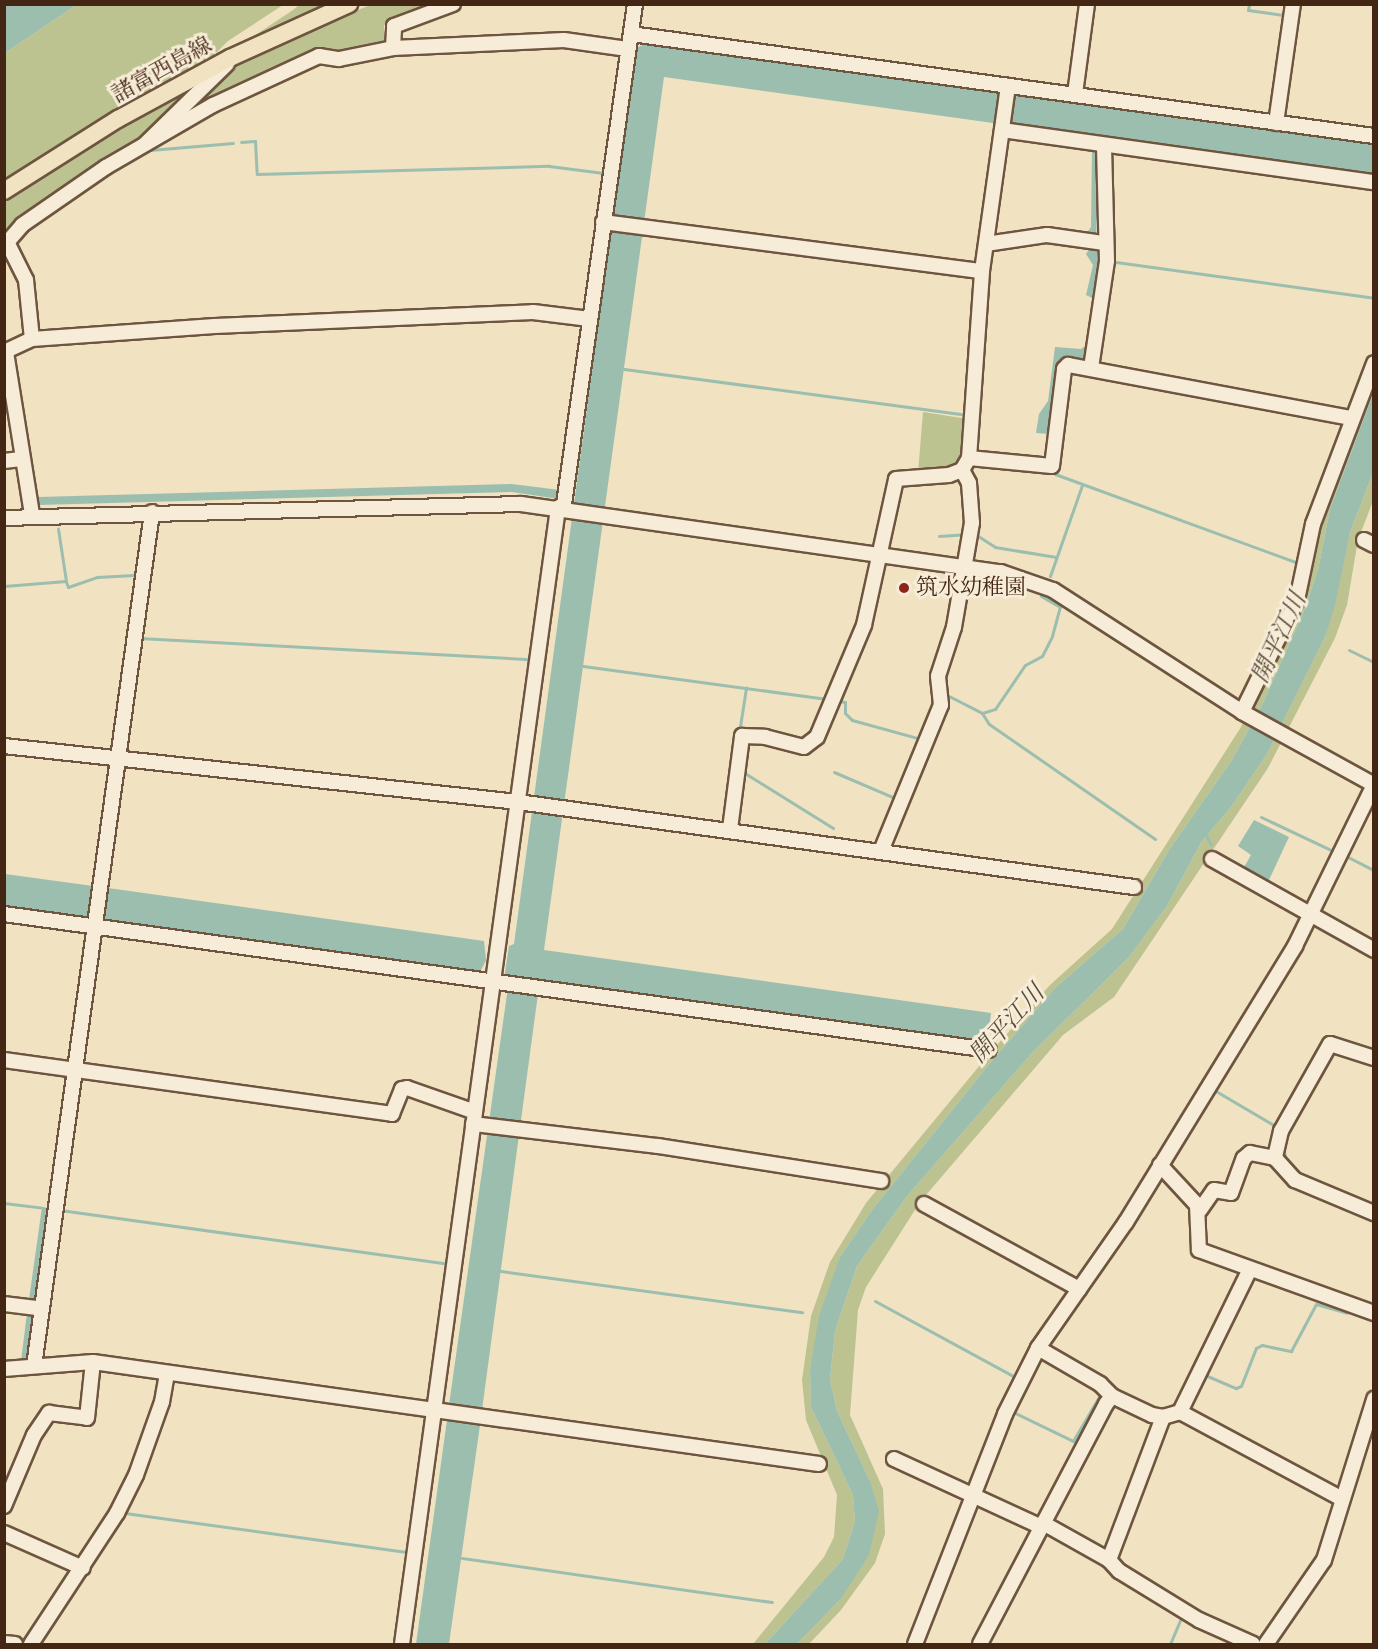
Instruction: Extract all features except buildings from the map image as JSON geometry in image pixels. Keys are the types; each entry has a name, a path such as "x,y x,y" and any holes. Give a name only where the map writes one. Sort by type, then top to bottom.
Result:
{"main road":[{"name":"諸富西島線","path":"4,191 118,119 230,57 350,4"}],"street":[{"path":"393,48 394,26 453,4"},
{"path":"402,1644 433,1411 478,1120 493,981 524,803 590,319 607,222 627,49 635,4"},
{"path":"1075,94 1087,4"},
{"path":"1276,123 1293,4"},
{"path":"631,34 1374,136"},
{"path":"32,339 26,280 6,245 22,225 213,105 319,56 339,59 393,48 564,40 627,49"},
{"path":"143,147 230,57"},
{"path":"881,851 941,705 938,676 954,627 962,567 972,523 965,464 982,271 1008,86"},
{"path":"1002,130 1374,182"},
{"path":"1091,368 1107,261 1097,243 1104,145"},
{"path":"607,222 982,271"},
{"path":"986,244 1047,236 1097,243"},
{"path":"32,515 5,352 32,339 215,326 533,312 590,319"},
{"path":"1244,713 1297,600 1313,524 1351,418 1374,363"},
{"path":"730,829 742,736 765,737 804,747 817,737 860,639 896,479 949,475 965,464 1051,467 1065,366 1091,368 1351,418"},
{"path":"4,461 21,459"},
{"path":"4,518 32,515 474,502 565,509 1001,572 1053,590 1244,713 1374,785 1311,916 1160,1165 1038,1348 1005,1414 915,1644"},
{"path":"34,1366 152,512"},
{"path":"4,746 567,808 1134,887"},
{"path":"1212,859 1374,950"},
{"path":"4,914 989,1050"},
{"path":"1275,1158 1281,1131 1330,1044 1374,1058"},
{"path":"4,1060 392,1114 402,1089 407,1088 478,1120 527,1131 658,1146 881,1181"},
{"path":"1374,1213 1295,1180 1275,1158 1250,1153 1244,1158 1231,1193 1214,1190 1200,1210 1197,1229 1200,1250 1374,1313"},
{"path":"1160,1165 1200,1210"},
{"path":"924,1204 1079,1289"},
{"path":"1180,1412 1250,1269"},
{"path":"4,1304 42,1309"},
{"path":"1038,1348 1100,1384 1112,1396 1162,1417 1180,1412 1342,1499"},
{"path":"4,1369 93,1362 477,1418 819,1464"},
{"path":"4,1506 34,1435 49,1413 87,1418 93,1362"},
{"path":"31,1644 117,1514 136,1475 162,1402 167,1373"},
{"path":"980,1644 1112,1396"},
{"path":"1266,1644 1324,1560 1342,1499 1368,1430 1374,1399"},
{"path":"1109,1560 1162,1417"},
{"path":"894,1459 974,1497 1042,1525 1109,1560 1119,1571 1199,1620 1253,1644"},
{"path":"4,1533 82,1568"},
{"path":"4,1643 15,1644"}],"green space":[{"path":"76,5 283,5 228,41 210,59 124,106 5,183 5,53"},
{"path":"299,5 330,5 236,48 293,10"},
{"path":"370,5 440,5 384,25 384,45 335,53 321,47 214,98 155,137 237,61"},
{"path":"212,74 138,142 5,229 5,200"},
{"path":"1373,373 1373,394 1330,509 1318,570 1303,613 1263,703 1232,760 1169,850 1123,929 1055,988 991,1062 872,1210 840,1257 810,1371 811,1407 853,1495 855,1521 843,1559 765,1644 753,1644 824,1557 834,1537 837,1495 806,1420 802,1380 811,1316 830,1262 866,1203 990,1053 1050,985 1112,929 1241,727 1300,600 1318,518"},
{"path":"923,412 968,419 965,453 955,466 918,473"},
{"path":"1373,473 1373,501 1358,540 1347,605 1335,638 1268,768 1114,997 1063,1035 920,1202 866,1287 858,1310 850,1415 883,1489 885,1534 875,1563 841,1610 809,1644 797,1644 840,1600 870,1481 837,1411 830,1379 835,1331 857,1266 907,1196 1032,1053 1129,957 1167,906 1202,841 1231,807 1267,754 1325,637 1350,532"}],"shaded area":[{"path":"5,4 76,4 76,5 5,53"},
{"path":"647,43 1373,142 1373,176 664,77 544,950 991,1013 989,1029 977,1040 540,979 482,1410 468,1408 466,1422 480,1425 449,1644 416,1644 447,1420 460,1422 462,1408 449,1405 509,980 504,979 509,946 514,944 636,48"},
{"path":"1092,150 1100,151 1096,240 1103,261 1089,358 1060,362 1045,462 1049,434 1036,433 1039,414 1048,401 1055,347 1081,349 1088,344 1094,299 1086,295 1093,265 1086,254 1090,248 1055,231 1086,234 1091,227"},
{"path":"1373,394 1373,473 1350,532 1335,605 1325,637 1267,754 1231,807 1202,841 1167,906 1129,957 1032,1053 907,1196 857,1266 835,1331 830,1379 837,1411 870,1481 879,1511 869,1555 840,1600 797,1644 765,1644 843,1559 855,1521 853,1495 811,1407 810,1371 819,1316 840,1257 872,1210 991,1062 1055,988 1123,929 1169,850 1232,760 1263,703 1303,613 1318,570 1330,509"},
{"path":"512,484 560,490 559,499 512,492 38,505 38,497"},
{"path":"1254,820 1289,837 1268,882 1243,869 1251,855 1238,846"},
{"path":"5,874 93,886 91,900 106,902 108,888 484,941 486,960 480,972 103,919 105,907 90,905 88,917 5,906"},
{"path":"42,1207 49,1208 36,1302 29,1301"},
{"path":"27,1313 34,1313 27,1362 21,1361"}],"waterway":[{"path":"1249,4 1248,10 1285,15"},
{"path":"241,142 255,141 257,174 549,166 604,173"},
{"path":"150,150 233,143"},
{"path":"1116,262 1374,298"},
{"path":"624,369 968,415"},
{"path":"1055,474 1295,562"},
{"path":"1050,576 1082,485"},
{"path":"4,586 66,581 58,529"},
{"path":"939,536 965,534"},
{"path":"975,534 995,547 1056,557"},
{"path":"66,582 68,587 97,577 134,575"},
{"path":"945,694 982,713 995,709 1025,665 1042,656 1052,636 1060,607 1041,596"},
{"path":"139,638 529,659"},
{"path":"1349,650 1374,662"},
{"path":"583,666 827,699"},
{"path":"739,733 746,688"},
{"path":"839,701 845,702 845,713 852,720 921,739"},
{"path":"982,713 989,724 1155,839"},
{"path":"743,772 833,828"},
{"path":"834,772 897,799"},
{"path":"1261,817 1333,851"},
{"path":"1205,833 1211,845"},
{"path":"1346,856 1374,870"},
{"path":"1214,1090 1277,1127"},
{"path":"1283,1147 1286,1161"},
{"path":"4,1203 42,1208"},
{"path":"60,1210 444,1263"},
{"path":"501,1271 802,1312"},
{"path":"875,1301 1015,1377"},
{"path":"1205,1375 1236,1388 1241,1386 1256,1348 1262,1345 1291,1351 1316,1304 1347,1313"},
{"path":"1151,1408 1165,1409 1176,1403 1189,1378"},
{"path":"1113,1389 1137,1400"},
{"path":"1014,1409 1013,1412 1073,1441 1101,1393"},
{"path":"125,1513 406,1552"},
{"path":"462,1558 772,1602"},
{"path":"1170,1644 1182,1616"}],"place":[{"name":"筑水幼稚園","path":"904,588"}],"water label":[{"name":"開平江川","path":"1279,638"},
{"name":"開平江川","path":"1007,1024"}]}
